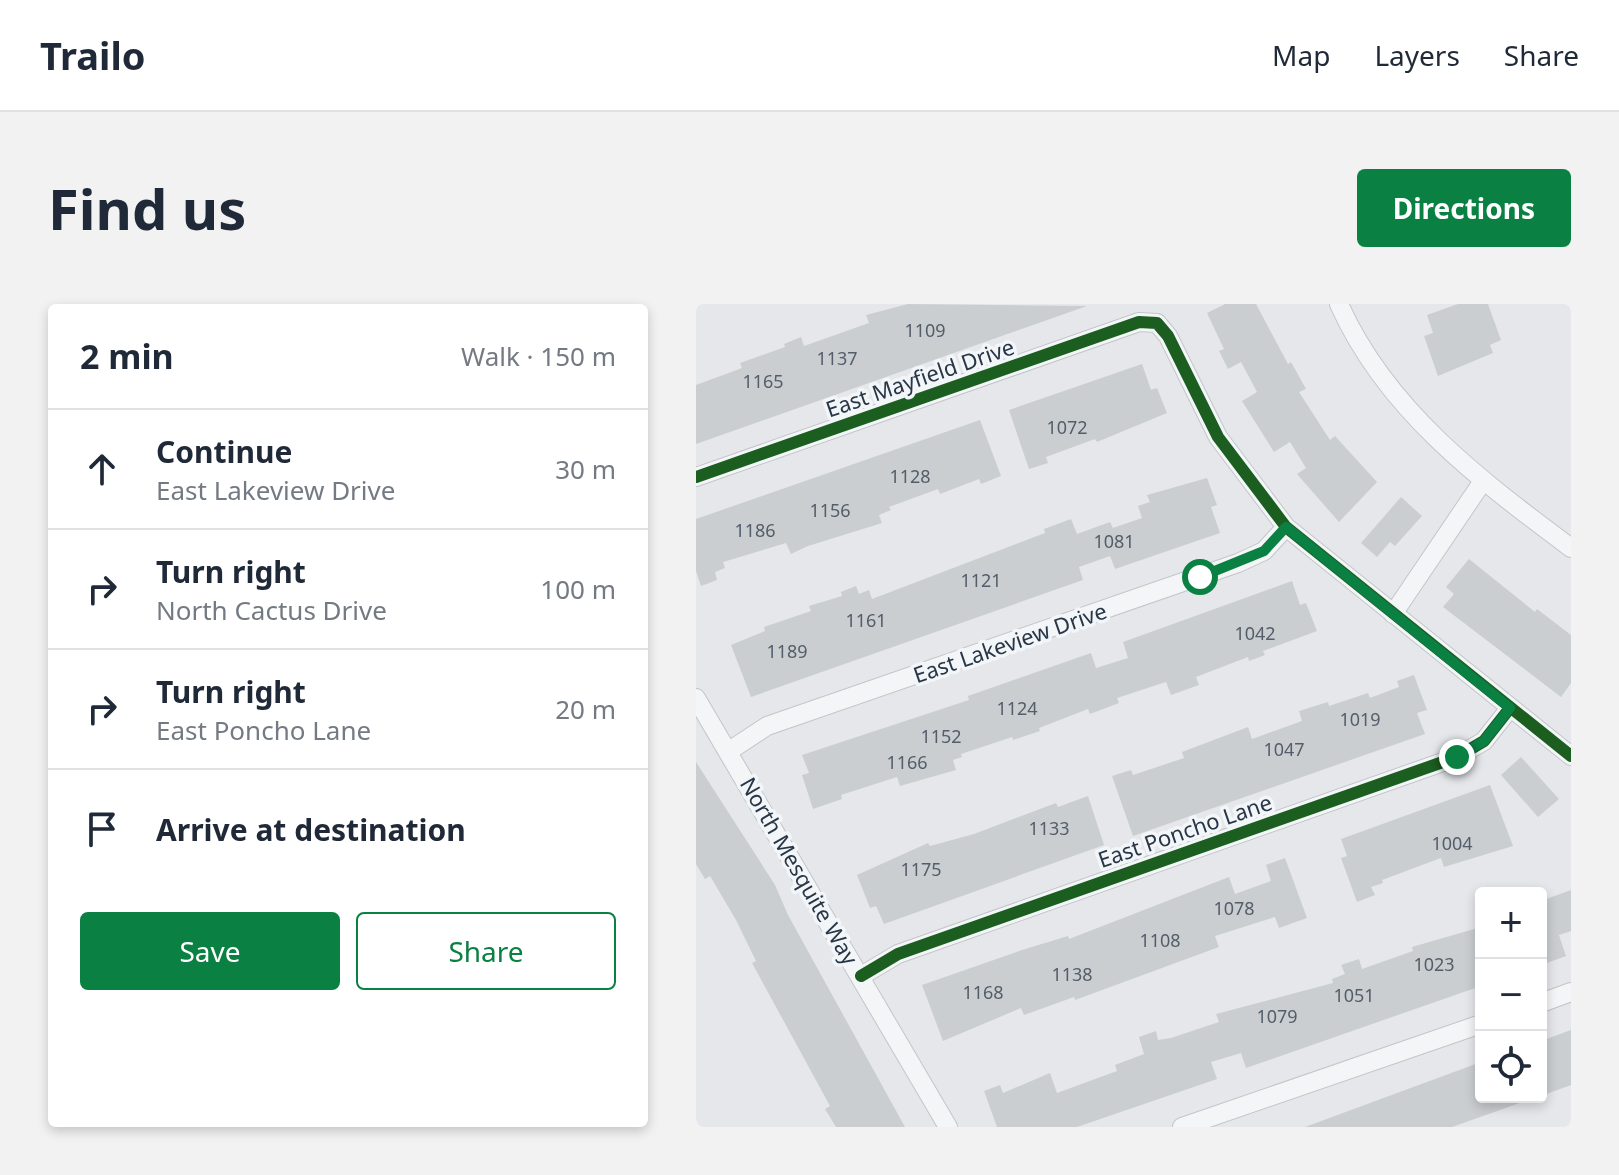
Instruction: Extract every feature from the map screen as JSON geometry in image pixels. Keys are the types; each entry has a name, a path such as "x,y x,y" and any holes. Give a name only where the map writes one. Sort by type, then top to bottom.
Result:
{"street":[{"path":"1339,304 1357,346 1394,396 1483,481 1571,548"},
{"name":"East Mayfield Drive","path":"696,477 1139,322 1157,323 1168,336 1218,437 1286,527"},
{"path":"1393,614 1483,481"},
{"path":"1286,527 1571,756"},
{"name":"East Lakeview Drive","path":"729,751 767,726 1238,563 1264,551 1286,527"},
{"name":"North Mesquite Way","path":"696,698 948,1127"},
{"name":"East Poncho Lane","path":"861,976 898,954 1457,757 1484,741 1510,708"},
{"path":"1547,1001 1571,992"},
{"path":"1182,1127 1475,1026"}],"building":[{"path":"908,304 1087,306 696,444 696,385 742,368 740,363 785,347 784,344 801,337 804,346 869,323 866,315"},
{"path":"1225,304 1256,304 1288,364 1291,362 1306,389 1299,392 1330,440 1335,436 1377,482 1339,522 1297,474 1306,468 1290,442 1274,452 1242,401 1257,392 1241,362 1228,369 1219,351 1224,349 1207,313"},
{"path":"1458,304 1488,304 1501,340 1490,345 1493,353 1438,376 1424,336 1433,333 1427,315"},
{"path":"1142,364 1151,390 1157,388 1167,413 1097,442 1095,439 1046,457 1048,463 1029,469 1009,410"},
{"path":"980,420 1001,476 981,484 979,479 940,494 938,489 889,507 891,510 879,515 882,523 791,554 786,543 723,562 725,568 715,572 717,580 701,586 696,571 696,519"},
{"path":"1207,478 1217,505 1211,507 1220,533 1115,569 1110,556 1079,567 1083,580 751,697 731,645 765,631 764,627 811,611 809,606 842,596 841,592 856,586 859,594 869,590 872,599 1045,533 1044,529 1071,519 1077,534 1110,522 1113,528 1142,518 1138,506 1150,502 1147,495"},
{"path":"1401,497 1422,516 1395,546 1390,542 1377,557 1361,543"},
{"path":"1469,559 1535,612 1537,609 1571,635 1571,683 1561,697 1443,607 1454,594 1446,587"},
{"path":"1292,581 1300,605 1306,603 1317,631 1263,651 1265,655 1249,661 1248,657 1196,677 1199,685 1171,695 1166,682 1117,698 1119,703 1090,714 1088,709 1039,728 1040,731 961,754 962,757 953,760 956,770 900,786 897,777 841,795 842,799 813,809 802,775 809,773 802,755 969,700 968,696 1091,653 1096,668 1128,658 1123,642"},
{"path":"1414,675 1427,710 1417,713 1425,734 1133,836 1112,776 1131,770 1133,775 1184,758 1182,752 1248,727 1252,739 1302,721 1299,711 1328,702 1329,706 1368,693 1370,698 1399,687 1397,681"},
{"path":"1521,757 1559,799 1538,817 1501,775"},
{"path":"696,762 775,885 788,915 905,1127 836,1127 825,1109 830,1106 752,963 756,961 736,920 710,876 705,879 696,864"},
{"path":"1490,785 1513,846 1444,867 1441,858 1382,880 1383,883 1371,887 1375,895 1357,902 1341,858 1347,856 1341,839"},
{"path":"1088,796 1104,845 884,924 876,906 870,908 857,875 928,843 930,846 974,834 1056,803 1058,807"},
{"path":"1285,858 1307,918 1279,928 1275,917 1215,936 1219,947 1075,1000 1074,997 1024,1015 1021,1008 943,1041 922,985 1022,950 1068,936 1069,939 1229,877 1235,894 1271,881 1266,865"},
{"path":"1571,890 1571,931 1559,935 1566,956 1547,963 1547,959 1547,899"},
{"path":"1475,929 1475,988 1246,1068 1241,1053 1211,1062 1217,1079 1077,1127 997,1127 984,1091 1000,1085 1003,1093 1050,1073 1057,1093 1117,1071 1115,1065 1144,1054 1139,1037 1156,1031 1158,1040 1171,1038 1219,1022 1216,1014 1333,983 1332,979 1345,974 1341,965 1359,959 1362,969 1413,951 1412,947"},
{"path":"1571,1030 1571,1085 1547,1094 1547,1039"},
{"path":"1475,1064 1475,1103 1520,1103 1452,1127 1305,1127"}],"cycle path":[{"path":"696,477 1139,322 1157,323 1168,336 1218,437 1286,527 1571,756"},
{"path":"861,976 898,954 1457,757 1484,741 1510,708"}],"route":[{"path":"1200,577 1264,551 1286,527 1510,708 1484,741 1457,757"}]}
